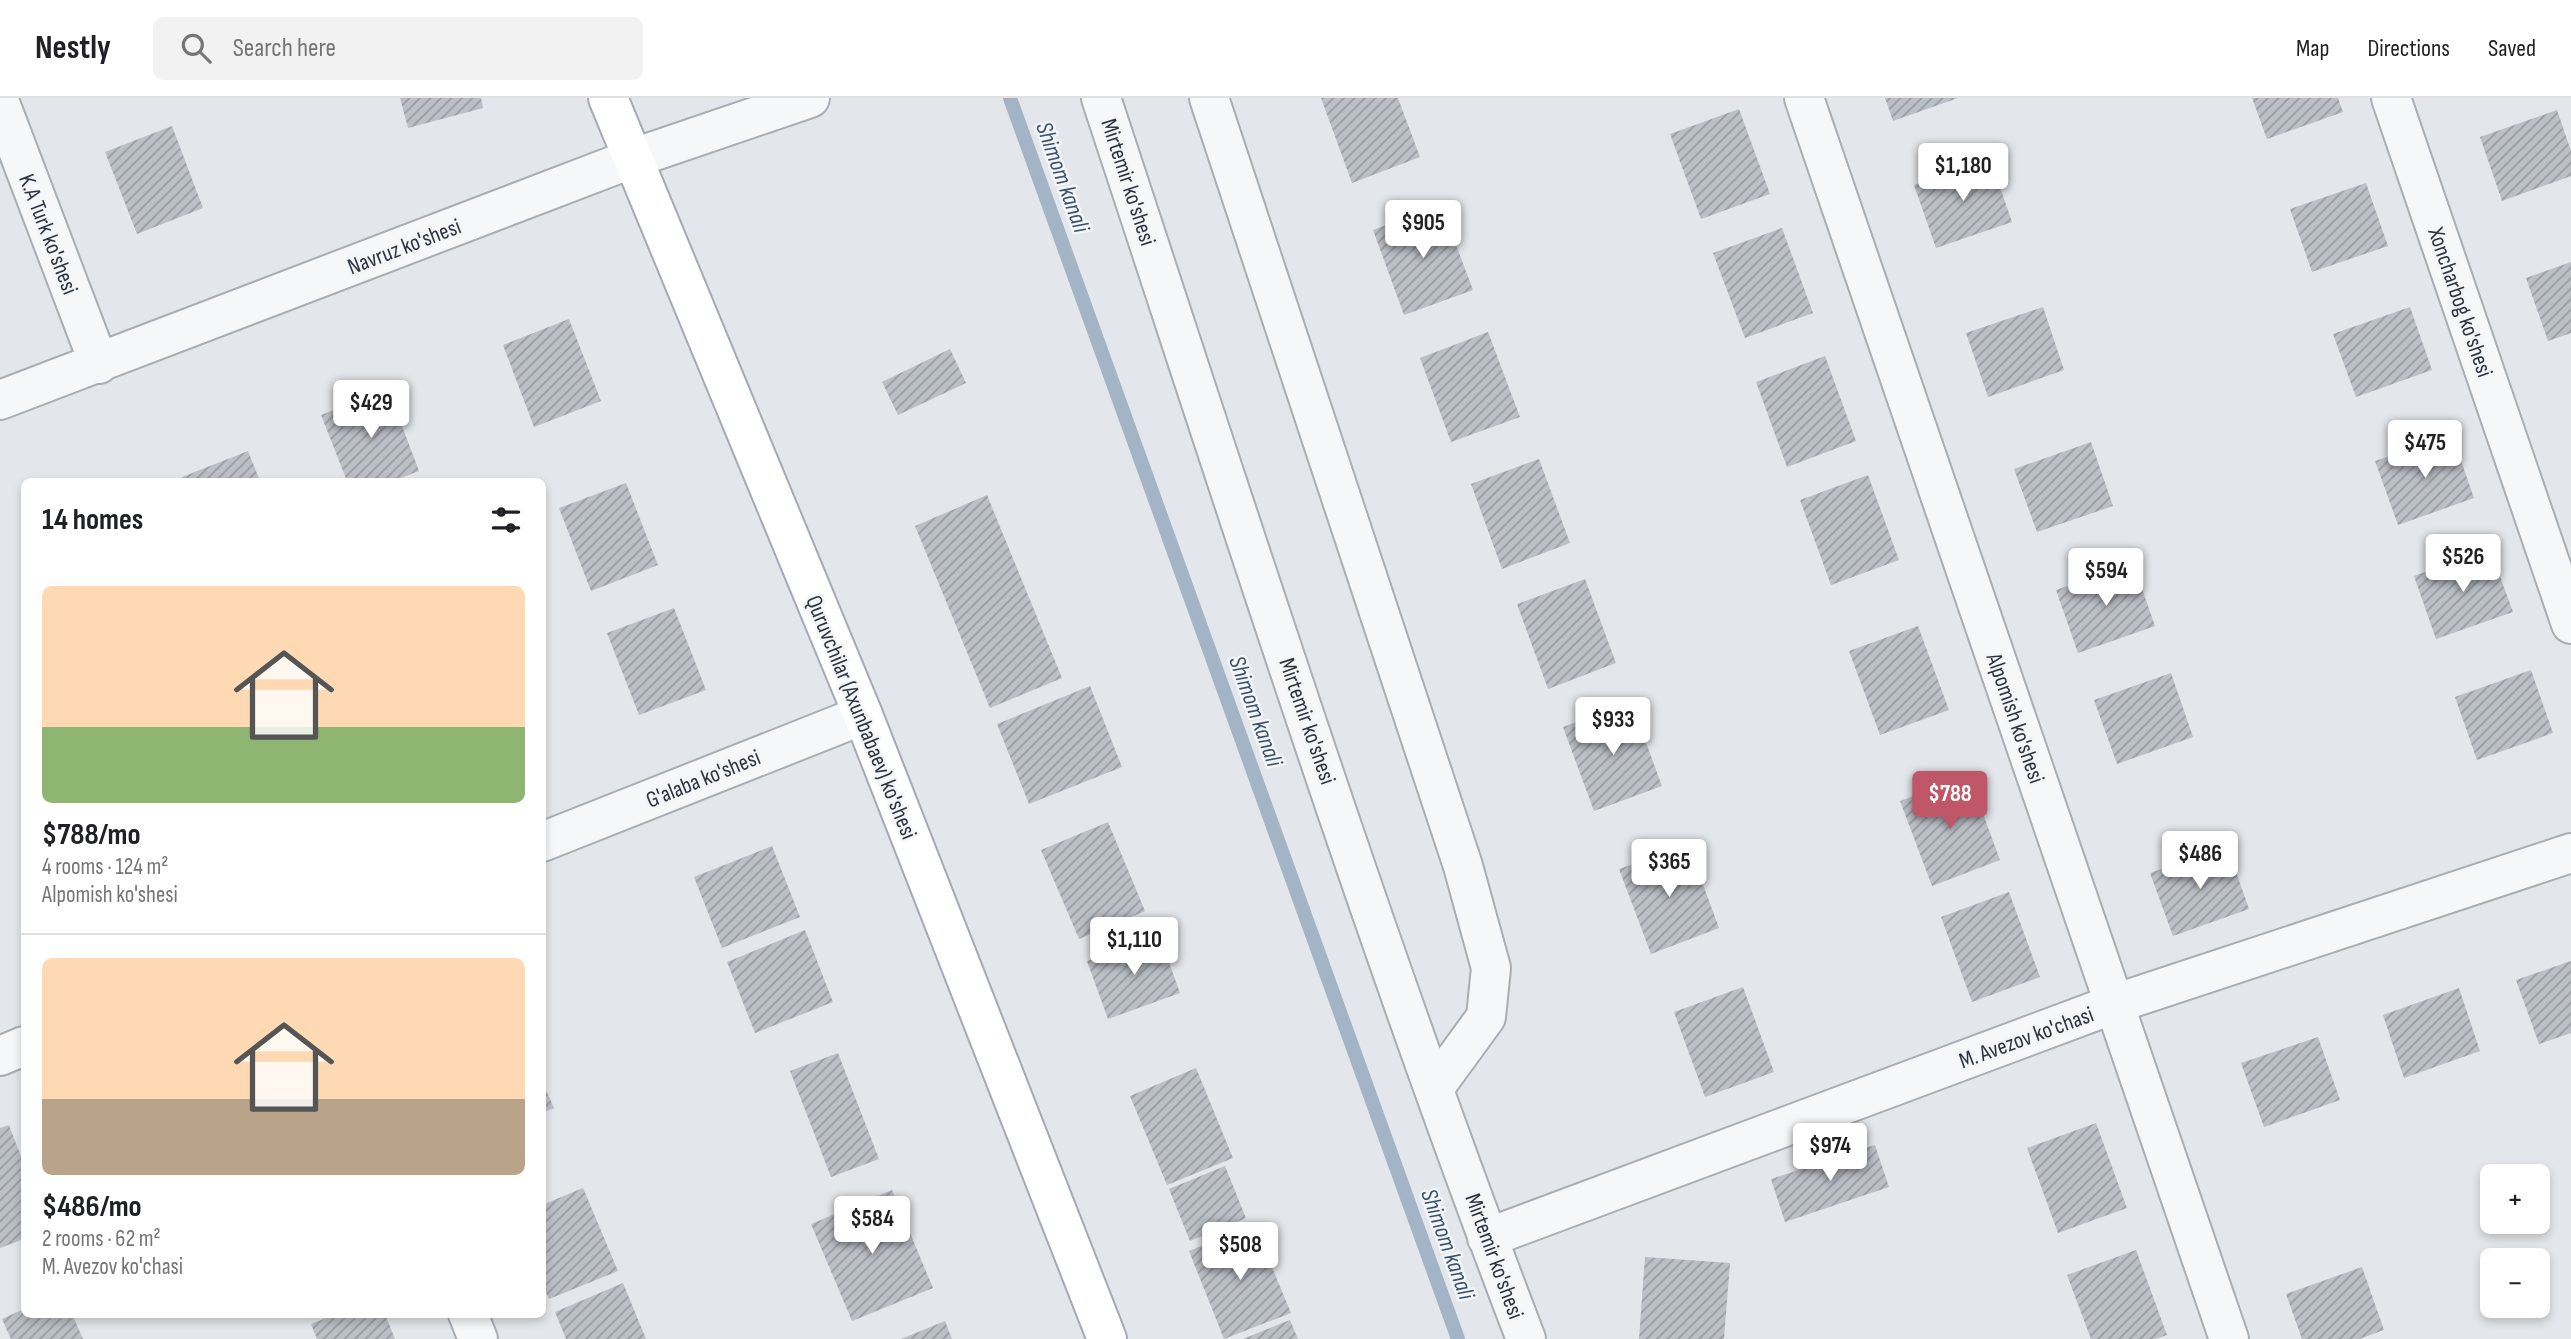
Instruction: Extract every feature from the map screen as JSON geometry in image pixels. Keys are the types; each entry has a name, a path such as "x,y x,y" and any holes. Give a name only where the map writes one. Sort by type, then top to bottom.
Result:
{"main road":[{"name":"Quruvchilar (Axunbabaev) ko'shesi","path":"608,98 863,715 1107,1339"}],"street":[{"name":"Navruz ko'shesi","path":"0,400 631,159 810,98"},
{"name":"Mirtemir ko'shesi","path":"1101,98 1300,699 1487,1238 1526,1339"},
{"path":"1209,98 1463,866 1491,968 1486,1017 1435,1087"},
{"name":"Alpomish ko'shesi","path":"1804,98 2229,1339"},
{"name":"Xoncharbog ko'shesi","path":"2391,98 2571,624"},
{"name":"K.A Turk ko'shesi","path":"0,103 99,364"},
{"name":"G'alaba ko'shesi","path":"546,840 863,715"},
{"name":"M. Avezov ko'chasi","path":"1487,1238 2114,1004 2571,853"},
{"path":"0,1056 21,1047"},
{"path":"470,1318 478,1339"}],"building":[{"path":"400,98 481,98 483,108 408,128"},
{"path":"1321,98 1398,98 1420,157 1352,183"},
{"path":"1885,98 1958,98 1893,121"},
{"path":"2252,98 2338,98 2343,112 2267,139"},
{"path":"1739,109 1770,194 1701,219 1670,134"},
{"path":"2557,110 2571,151 2571,176 2502,201 2480,137"},
{"path":"172,126 203,208 137,234 105,152"},
{"path":"1990,158 2012,222 1936,248 1914,185"},
{"path":"2366,183 2388,246 2312,272 2290,209"},
{"path":"1441,205 1473,290 1404,315 1373,230"},
{"path":"1782,228 1813,313 1745,338 1713,253"},
{"path":"2571,262 2571,333 2548,341 2526,278"},
{"path":"2043,307 2064,370 1988,397 1966,333"},
{"path":"2410,307 2432,370 2356,397 2333,334"},
{"path":"569,319 601,401 534,427 503,345"},
{"path":"1488,332 1520,417 1451,442 1420,358"},
{"path":"950,349 966,383 898,415 882,382"},
{"path":"1825,356 1856,441 1787,467 1756,382"},
{"path":"388,389 419,471 401,478 346,478 321,415"},
{"path":"2452,435 2474,498 2398,525 2375,461"},
{"path":"2091,442 2113,506 2037,532 2014,469"},
{"path":"248,451 259,478 182,478"},
{"path":"1539,459 1570,543 1502,569 1471,484"},
{"path":"1868,475 1899,560 1831,585 1800,500"},
{"path":"626,483 658,565 591,591 559,508"},
{"path":"987,495 1062,678 990,708 915,526"},
{"path":"2490,549 2513,612 2436,639 2414,576"},
{"path":"2133,563 2155,626 2078,653 2056,590"},
{"path":"1585,579 1616,663 1548,689 1517,604"},
{"path":"674,608 706,690 639,715 607,633"},
{"path":"1918,626 1949,710 1880,735 1849,651"},
{"path":"2531,670 2553,733 2477,760 2455,697"},
{"path":"2171,673 2193,737 2117,764 2094,700"},
{"path":"1090,686 1122,767 1029,804 997,724"},
{"path":"1631,702 1662,786 1594,811 1563,727"},
{"path":"1969,776 2000,860 1932,886 1900,801"},
{"path":"1108,822 1145,911 1079,939 1041,850"},
{"path":"1688,844 1719,928 1651,954 1619,869"},
{"path":"772,846 800,917 722,948 694,877"},
{"path":"2227,846 2249,909 2173,936 2150,873"},
{"path":"2009,892 2040,977 1972,1002 1941,917"},
{"path":"805,930 833,1002 755,1033 727,962"},
{"path":"1159,935 1180,993 1108,1019 1087,961"},
{"path":"2571,961 2571,1033 2539,1044 2516,980"},
{"path":"1743,987 1774,1072 1705,1097 1674,1012"},
{"path":"2459,988 2480,1051 2404,1078 2383,1015"},
{"path":"2318,1037 2340,1100 2264,1127 2241,1063"},
{"path":"838,1053 879,1159 831,1177 790,1071"},
{"path":"1196,1068 1233,1158 1167,1185 1130,1096"},
{"path":"546,1090 554,1108 546,1111"},
{"path":"2096,1123 2127,1208 2058,1233 2027,1148"},
{"path":"9,1125 21,1156 21,1240 0,1248 0,1128"},
{"path":"1875,1145 1889,1187 1785,1222 1771,1179"},
{"path":"1225,1166 1246,1218 1190,1241 1169,1189"},
{"path":"583,1188 618,1271 549,1299 546,1292 546,1203"},
{"path":"892,1190 933,1288 852,1321 811,1224"},
{"path":"1254,1224 1291,1313 1224,1339 1189,1251"},
{"path":"2136,1250 2167,1335 2155,1339 2091,1339 2067,1275"},
{"path":"1645,1257 1730,1263 1724,1339 1639,1339"},
{"path":"2362,1267 2384,1330 2359,1339 2302,1339 2286,1294"},
{"path":"623,1283 646,1339 566,1339 555,1312"},
{"path":"21,1310 21,1318 74,1318 83,1339 11,1339 2,1319"},
{"path":"326,1318 387,1318 395,1339 317,1339 311,1324"},
{"path":"1290,1320 1298,1339 1243,1339"},
{"path":"945,1321 952,1339 901,1339"}],"waterway":[{"name":"Shimom kanali","path":"1010,98 1458,1339"}]}
